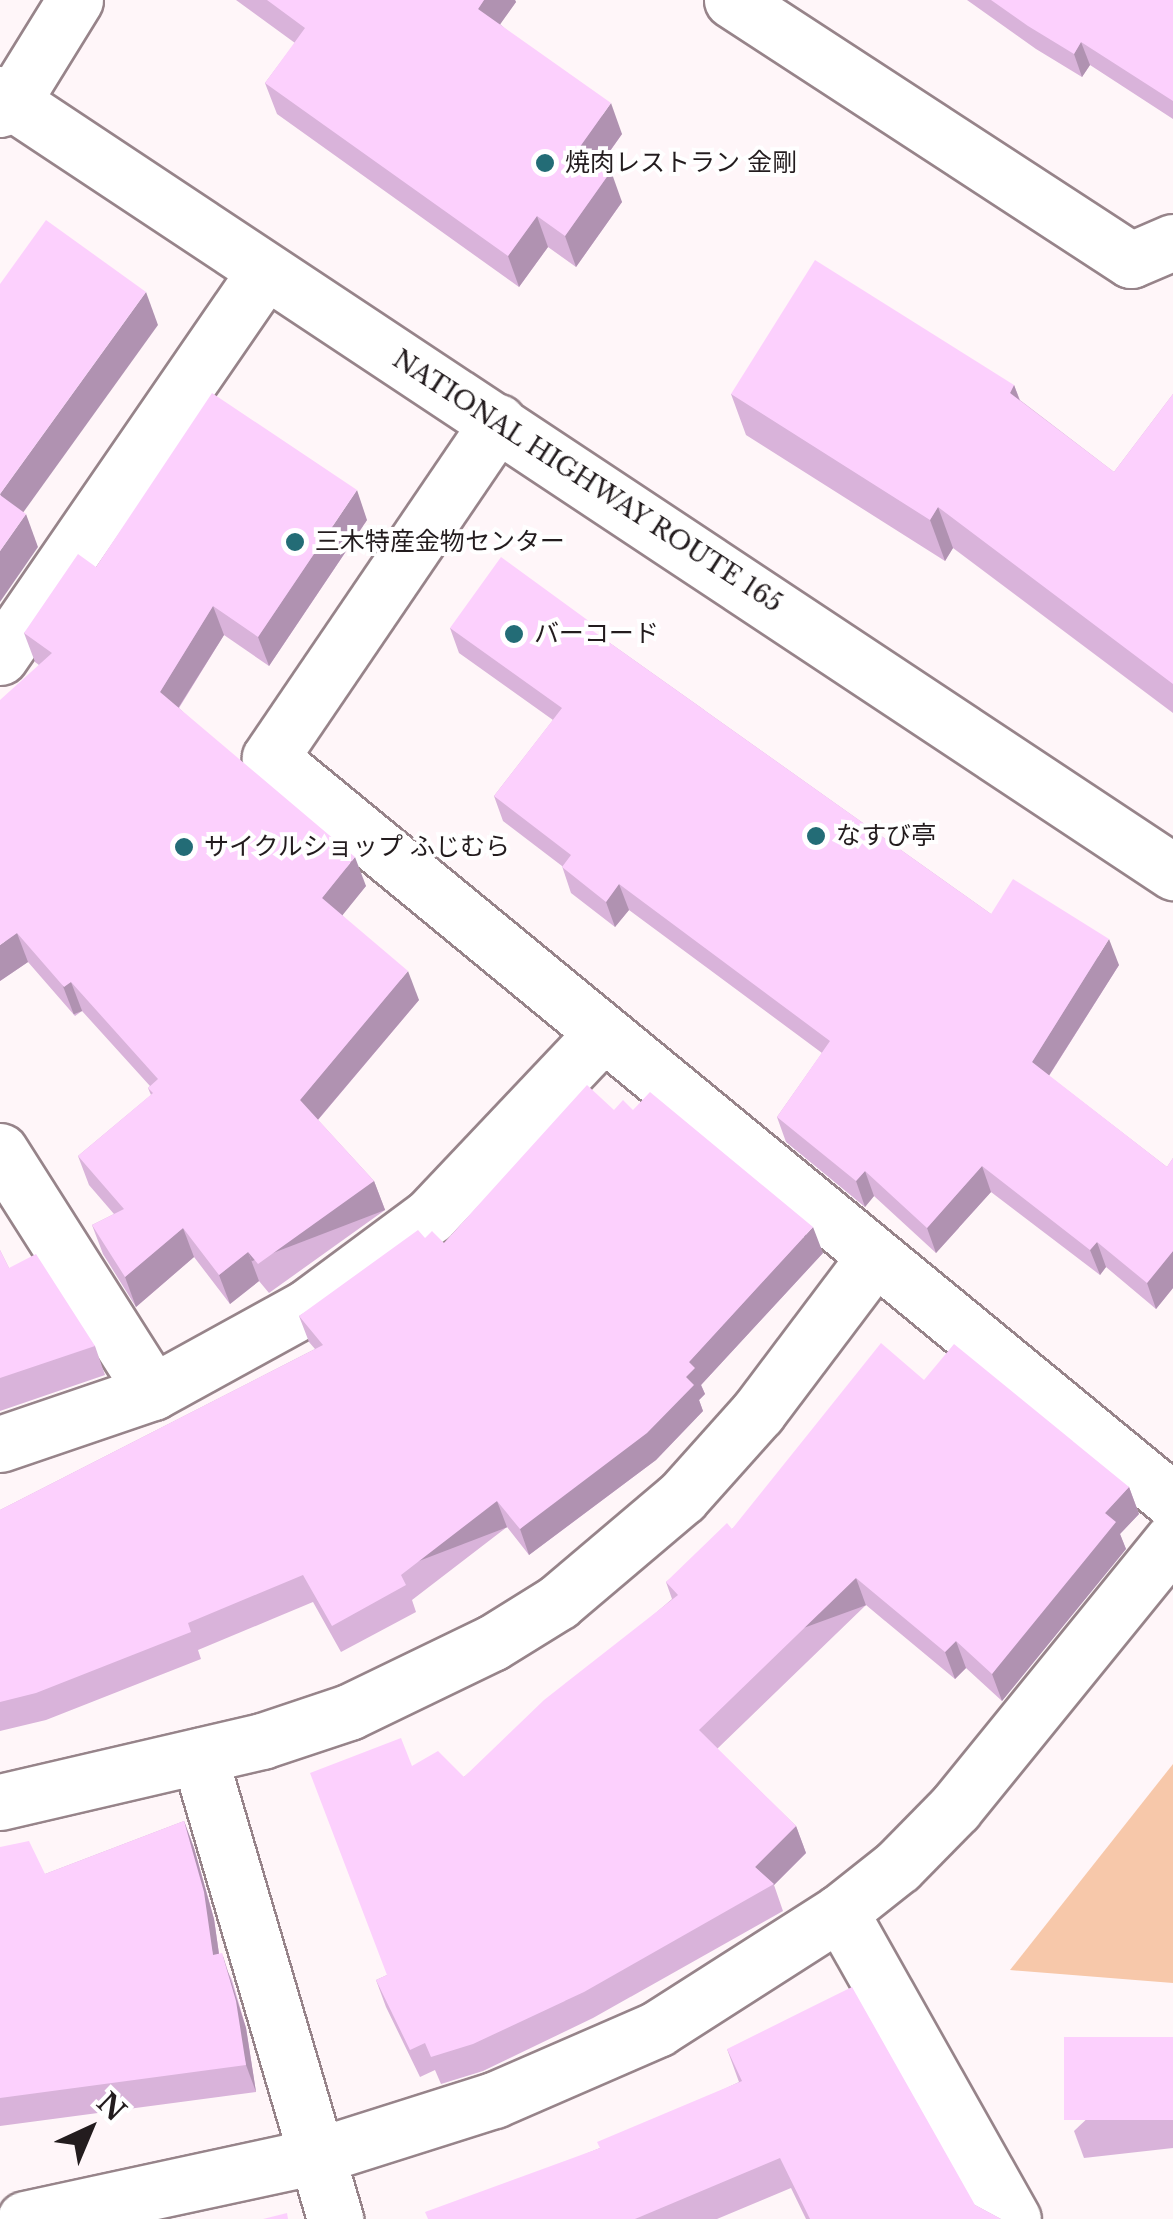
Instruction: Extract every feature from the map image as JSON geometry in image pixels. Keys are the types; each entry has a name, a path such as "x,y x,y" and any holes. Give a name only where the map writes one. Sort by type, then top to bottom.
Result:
{"main road":[{"path":"4,102 75,0"},
{"path":"732,0 1130,260 1173,242"},
{"name":"NATIONAL HIGHWAY ROUTE 165","path":"4,102 498,422 1173,872"},
{"path":"0,657 264,271"},
{"path":"498,422 270,758 1173,1501"},
{"path":"0,1444 153,1392 306,1308 430,1216 602,1034"},
{"path":"0,1151 153,1392"},
{"path":"0,1802 199,1756 349,1712 492,1642 558,1602 682,1497 758,1412 875,1257"},
{"path":"26,2219 318,2156 574,2068 657,2029 840,1912 955,1808 1173,1540"},
{"path":"199,1756 335,2219"},
{"path":"840,1912 1013,2219"}],"shaded area":[{"path":"1173,1764 1173,1983 1010,1970"}],"building":[{"path":"267,0 484,0 478,9 611,103 579,148 611,171 565,236 537,216 508,256 265,83 305,28"},
{"path":"991,0 1173,0 1173,101 1081,42 1074,54"},
{"path":"46,220 146,292 0,494 0,284"},
{"path":"815,260 1014,385 1010,393 1114,472 1173,394 1173,684 938,507 930,520 731,394"},
{"path":"212,393 357,490 258,637 213,606 160,692 355,857 322,898 408,971 300,1100 374,1181 258,1264 248,1252 219,1275 183,1228 125,1277 92,1225 124,1209 78,1156 153,1093 148,1088 158,1079 71,982 64,987 17,933 0,945 0,700 52,653 24,633 78,554 96,567"},
{"path":"0,495 26,514 0,551"},
{"path":"501,557 597,627 593,631 991,914 1013,879 1109,939 1032,1062 1167,1167 1173,1158 1173,1251 1147,1283 1097,1242 1090,1250 982,1166 927,1228 865,1171 856,1181 777,1117 830,1041 619,884 606,902 562,867 571,855 494,796 562,708 450,628"},
{"path":"587,1085 614,1110 623,1100 633,1110 650,1092 813,1227 689,1362 695,1368 686,1377 694,1385 647,1433 520,1529 497,1501 401,1575 406,1585 332,1626 303,1575 188,1623 191,1632 36,1693 0,1702 0,1510 323,1345 299,1316 418,1230 425,1238 432,1231 444,1243"},
{"path":"0,1250 9,1268 36,1254 95,1346 0,1378"},
{"path":"881,1343 924,1380 954,1344 1129,1487 1105,1513 1116,1522 992,1674 956,1641 945,1652 856,1578 699,1730 796,1826 755,1867 774,1884 584,1992 473,2044 431,2057 425,2043 410,2050 376,1980 387,1975 310,1773 401,1738 412,1766 438,1751 464,1777 544,1700 678,1595 666,1582 727,1523 732,1529"},
{"path":"184,1821 204,1892 213,1955 222,1953 236,2001 246,2065 0,2098 0,1847 29,1841 45,1874"},
{"path":"852,1987 975,2205 1001,2219 810,2219 780,2158 635,2219 428,2219 425,2212 600,2148 597,2142 742,2081 727,2049"},
{"path":"1064,2037 1173,2037 1173,2120 1064,2120"},
{"path":"287,2213 288,2219 263,2219"}],"place":[{"name":"焼肉レストラン 金剛","path":"545,163"},
{"name":"三木特産金物センター","path":"295,542"},
{"name":"バーコード","path":"514,634"},
{"name":"なすび亭","path":"816,836"},
{"name":"サイクルショップ ふじむら","path":"184,847"}]}
